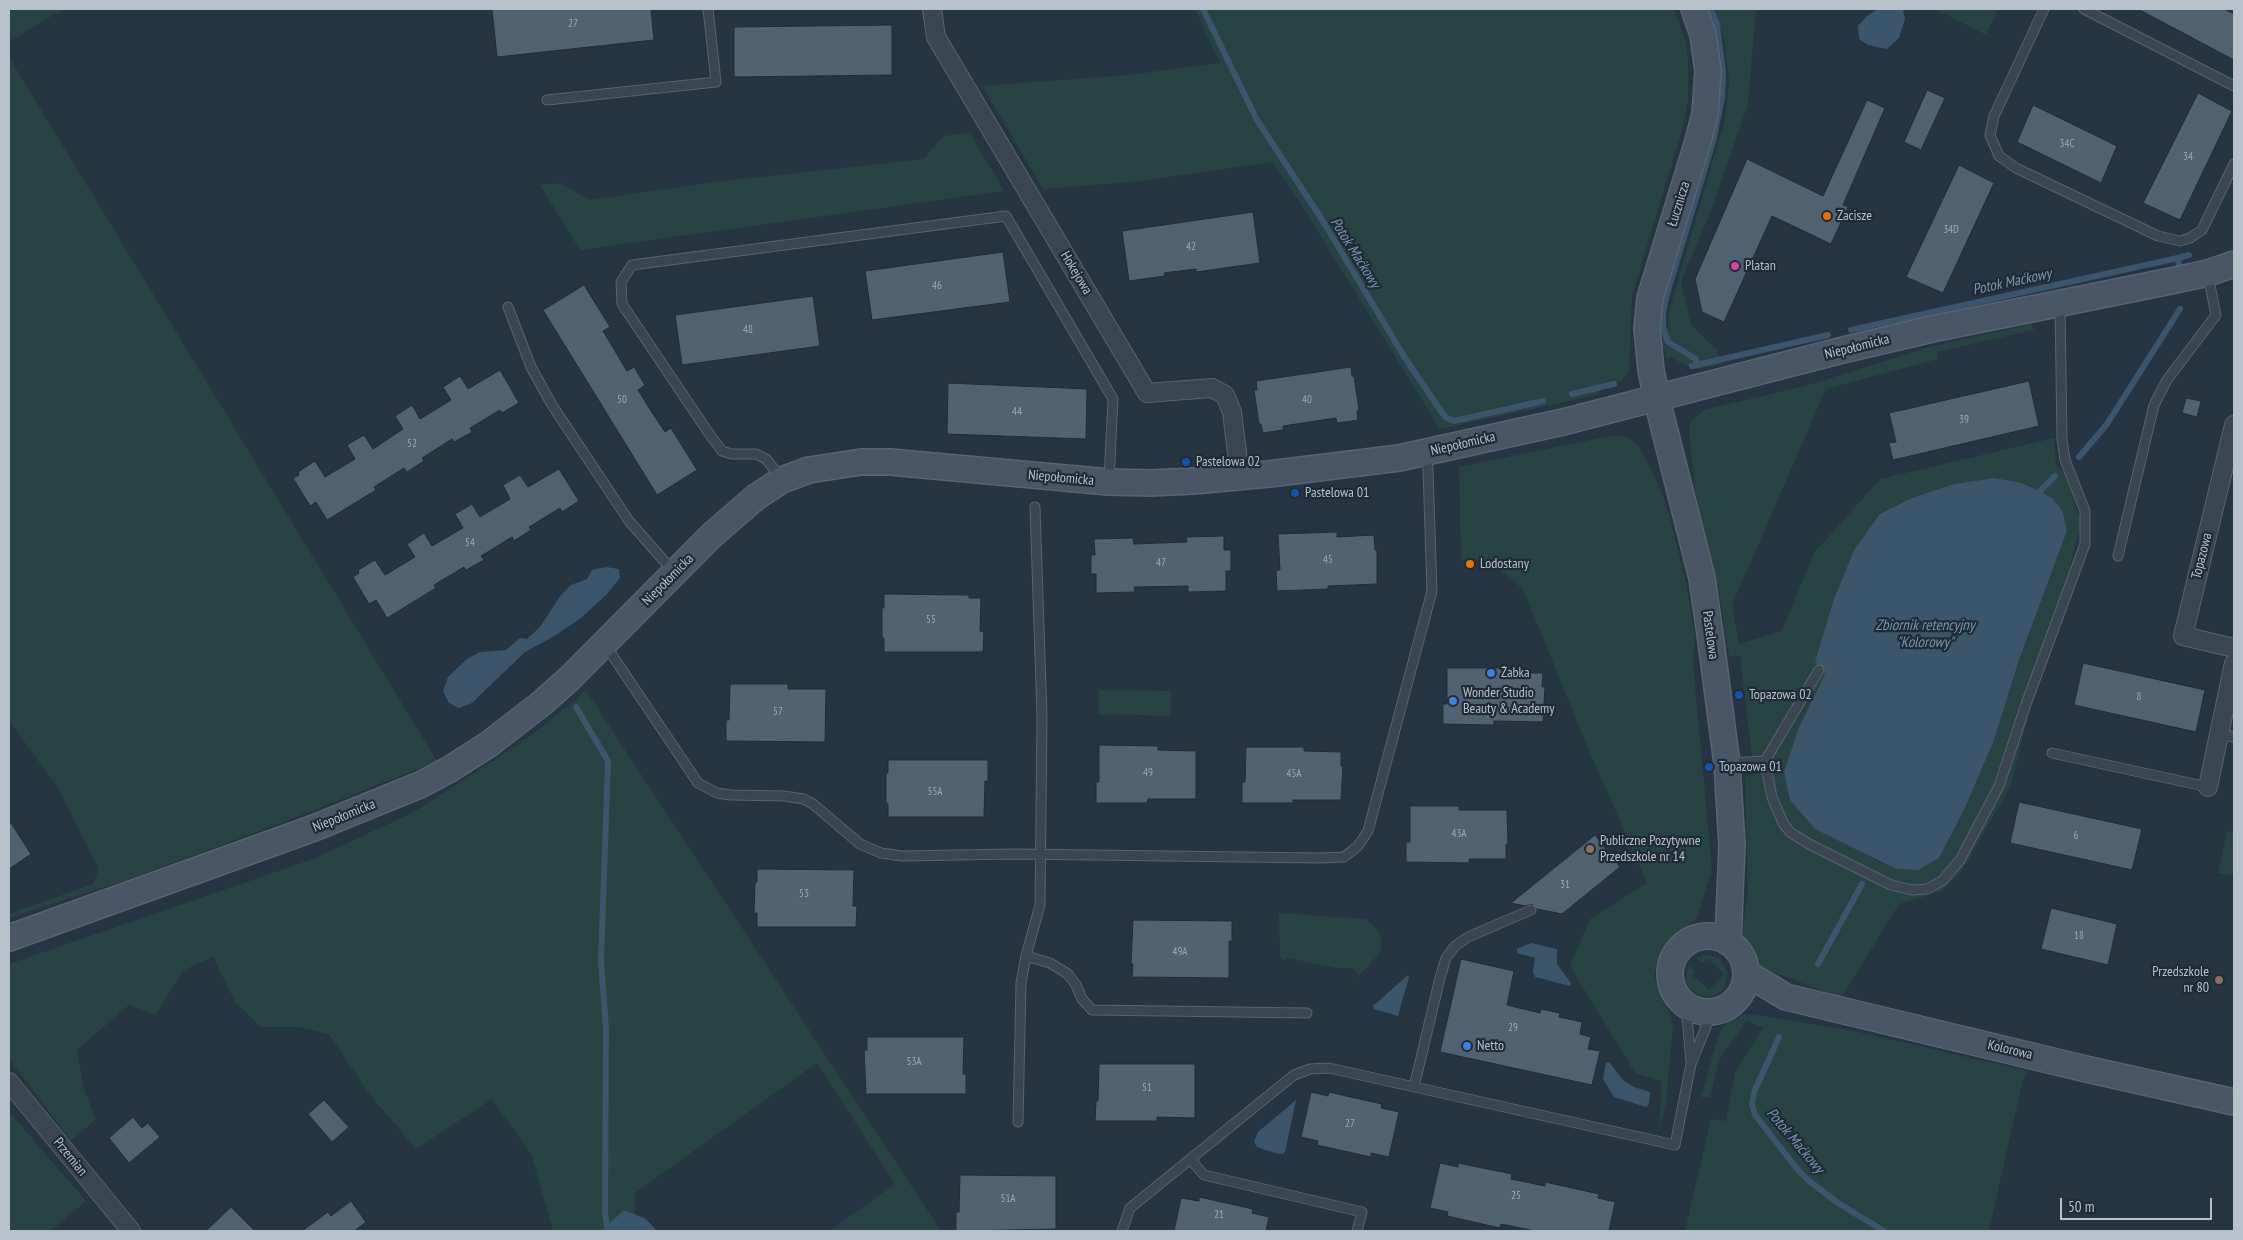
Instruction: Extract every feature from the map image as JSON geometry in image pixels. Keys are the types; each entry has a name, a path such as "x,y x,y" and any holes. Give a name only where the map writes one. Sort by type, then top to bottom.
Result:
{"main road":[{"name":"Łucznicza","path":"1657,400 1650,370 1647,329 1650,298 1698,141 1708,89 1708,71 1703,35 1694,9"},
{"name":"Niepołomicka","path":"9,938 314,828 420,785 450,769 489,744 570,678 711,536 749,503 782,480 809,470 861,462 890,462 1109,482 1193,481 1315,469 1424,453 1657,400 1843,350 2060,302 2208,273 2234,264"},
{"name":"Pastelowa","path":"1657,400 1702,578 1727,764 1732,845 1730,875 1716,939"},
{"path":"1716,939 1737,950 1744,960 1746,972 1744,987 1737,999 1726,1008 1712,1012 1698,1011 1686,1005 1677,996 1672,985 1670,973 1673,961 1686,943 1716,939"},
{"name":"Kolorowa","path":"1746,972 1786,997"},
{"name":"Kolorowa","path":"1737,999 1786,997 2086,1069 2234,1102"}],"street":[{"name":"Hokejowa","path":"932,9 936,37 1147,393 1212,388 1225,395 1232,412 1240,477"},
{"name":"Topazowa","path":"2234,425 2183,636 2234,648"},
{"path":"2208,787 2227,735 2234,663"},
{"name":"Przemian","path":"9,1082 131,1231"}],"lane":[{"path":"547,100 716,82 708,9"},
{"path":"2044,9 1994,116 1990,135 1999,156 2016,168 2158,236 2180,241 2190,238 2202,230 2234,164"},
{"path":"2084,9 2234,86"},
{"path":"782,480 766,458 756,454 732,454 722,451 710,435 622,304 621,282 632,265 1006,216 1113,399 1109,482"},
{"path":"2118,556 2154,405 2167,380 2216,315 2208,273"},
{"path":"1819,670 1765,761 1772,797 1783,823 1790,832 1809,844 1891,885 1912,890 1927,889 1942,881 1960,860 1999,786 2025,707 2085,544 2085,510 2065,460 2062,439 2060,302"},
{"path":"508,307 531,367 552,405 629,521 674,573"},
{"path":"604,644 698,783 708,789 730,795 784,796 804,799 813,804 860,844 871,849 892,855 1040,854 1344,857 1358,846 1368,831 1432,591 1428,469 1424,453"},
{"path":"1018,1122 1020,1002 1026,956 1040,905 1042,717 1035,507"},
{"path":"2052,753 2208,787"},
{"path":"1727,764 1765,761"},
{"path":"1414,1087 1446,958 1455,946 1468,937 1531,910"},
{"path":"1026,956 1050,963 1068,974 1076,985 1082,999 1092,1010 1307,1013"},
{"path":"1686,1005 1691,1064"},
{"path":"1122,1231 1130,1208 1294,1075 1310,1069 1330,1068 1675,1145 1691,1064 1712,1012"},
{"path":"1190,1159 1204,1175 1362,1212 1357,1231"}],"green space":[{"path":"9,9 63,9 9,42"},
{"path":"1195,9 1674,9 1686,42 1688,100 1681,134 1632,296 1629,371 1622,381 1599,390 1597,395 1440,429 1294,193 1272,162 1141,181 1043,189 982,86 1128,75 1220,63"},
{"path":"1715,9 1756,9 1748,104 1711,211 1681,281 1691,325 1717,350 1723,364 1696,369 1679,363 1672,356 1667,359 1659,329 1668,327 1671,304 1725,119 1729,81 1724,38"},
{"path":"1935,9 1998,9 1986,35"},
{"path":"9,57 437,761 287,821 135,877 9,918 9,914 93,884 99,869 59,789 9,721"},
{"path":"970,133 1004,191 580,250 540,185 561,183 589,200 714,182 924,159 943,136"},
{"path":"2032,324 2034,330 1937,352 1938,359 1826,389 1732,605 1739,644 1782,631 1814,553 1880,479 2054,438 2056,464 2066,476 2081,523 2066,583 2027,691 2034,693 2011,785 1962,871 1942,891 1899,904 1842,997 1765,969 1756,962 1744,938 1742,929 1748,895 1745,776 1754,774 1740,655 1729,657 1718,586 1695,490 1689,429 1692,420 1704,410 1812,384 1929,347","holes":["1994,478 2063,512 2067,531 2019,660 1993,743 1963,812 1939,858 1918,870 1896,869 1875,860 1784,772 1799,727 1825,674 1880,514 1912,498 1954,484"]},
{"path":"1615,435 1626,437 1635,442 1646,459 1661,491 1670,517 1686,583 1695,635 1693,663 1712,869 1697,918 1667,942 1659,956 1654,975 1659,993 1671,1017 1673,1027 1666,1102 1660,1129 1661,1081 1635,1073 1570,966 1590,919 1647,883 1585,741 1523,589 1492,564 1473,558 1461,561 1459,467"},
{"path":"585,689 941,1231 829,1231 895,1184 817,1063 635,1193 635,1215 624,1210 601,1231 553,1231 531,1154 492,1099 416,1149 370,1095 329,1034 299,1027 261,1027 235,1002 213,957 184,970 155,1015 129,1005 77,1050 84,1089 96,1119 71,1141 9,1059 9,964 313,859 412,813 522,742 577,699"},
{"path":"1099,690 1171,691 1171,716 1098,714"},
{"path":"2227,831 2234,832 2234,876 2218,873"},
{"path":"1279,913 1365,919 1379,933 1382,942 1380,953 1357,978 1357,974 1352,968 1336,968 1288,958 1284,961 1280,958"},
{"path":"1710,955 1720,959 1727,972 1725,986 1721,992 1711,996 1697,994 1689,987 1686,980 1689,965 1695,971 1692,975 1709,990 1724,974 1707,958 1702,963 1696,958"},
{"path":"1744,1015 1756,1015 1854,1031 2028,1071 2023,1079 1989,1231 1685,1231 1711,1119 1726,1121 1735,1072 1763,1028 1747,1020 1719,1060 1710,1098 1701,1097 1720,1031 1727,1023"},
{"path":"12,1115 86,1201 51,1231 9,1231 9,1118"}],"water":[{"path":"1878,9 1903,9 1905,19 1899,38 1887,49 1868,45 1859,39 1858,26 1867,16"},
{"name":"Zbiornik retencyjny \"Kolorowy\"","path":"1994,478 2021,483 2053,499 2063,512 2067,531 2019,660 1993,743 1963,812 1939,858 1918,870 1896,869 1815,829 1790,800 1784,772 1799,727 1825,674 1815,662 1834,599 1854,550 1880,514 1912,498 1954,484"},
{"path":"606,567 619,569 620,578 606,595 581,618 556,635 525,652 472,703 459,708 449,703 443,691 448,677 467,659 480,652 506,650 520,638 527,639 540,627 561,595 571,585 587,579 592,570"},
{"path":"1531,943 1557,949 1557,964 1571,983 1570,986 1535,977 1533,972 1535,958 1517,953 1517,949"},
{"path":"1408,975 1398,1016 1374,1009 1373,1006"},
{"path":"1609,1062 1623,1080 1634,1087 1650,1092 1649,1104 1646,1107 1614,1097 1603,1079 1606,1063"},
{"path":"1296,1100 1285,1152 1283,1154 1275,1153 1257,1147 1254,1142 1258,1132"},
{"path":"624,1210 646,1219 657,1231 601,1231"}],"building":[{"path":"492,9 651,9 654,40 497,57"},
{"path":"2138,9 2224,9 2234,14 2234,60"},
{"path":"892,25 892,75 734,77 734,27"},
{"path":"1927,90 1945,98 1921,150 1904,142"},
{"path":"2198,93 2232,111 2180,220 2143,203"},
{"path":"1867,100 1885,108 1843,205 1848,207 1831,244 1772,216 1724,322 1702,312 1695,279 1747,159 1823,196"},
{"path":"2033,105 2117,146 2101,183 2017,142"},
{"path":"1959,165 1994,183 1943,293 1906,277"},
{"path":"1253,212 1260,263 1196,272 1196,269 1164,273 1165,276 1129,281 1122,231"},
{"path":"1003,252 1010,302 872,320 865,271"},
{"path":"584,285 610,327 603,331 627,371 634,367 645,385 638,390 665,432 671,428 697,470 657,495 543,310"},
{"path":"813,296 820,346 682,365 675,315"},
{"path":"1351,367 1359,410 1357,411 1358,420 1337,423 1336,418 1283,426 1283,430 1263,433 1261,424 1259,424 1254,390 1257,390 1256,381"},
{"path":"500,370 519,403 502,413 500,410 470,428 472,432 454,442 452,439 422,458 424,461 407,472 404,468 374,487 376,490 327,520 316,502 310,506 293,478 299,475 298,472 315,461 325,477 355,459 347,445 364,435 373,449 403,429 395,416 412,405 420,419 451,400 443,387 460,376 468,389"},
{"path":"2029,381 2039,426 1893,460 1889,443 1896,442 1889,413"},
{"path":"948,383 1087,389 1086,439 947,434"},
{"path":"2186,398 2201,401 2197,417 2182,413"},
{"path":"559,469 579,501 562,512 560,508 529,527 531,530 514,541 512,537 481,556 484,560 466,570 464,567 434,585 436,588 387,618 376,600 369,604 353,577 359,573 358,570 375,560 385,575 415,557 407,544 424,533 432,546 463,528 455,514 472,504 480,517 510,499 503,485 520,475 528,487"},
{"path":"1337,532 1337,537 1374,535 1375,550 1377,550 1377,584 1328,586 1328,589 1277,591 1276,570 1280,570 1278,534"},
{"path":"1224,536 1224,550 1231,550 1231,571 1226,571 1226,591 1188,592 1188,586 1134,587 1135,592 1096,593 1096,574 1091,574 1091,555 1095,555 1094,539 1133,538 1134,544 1187,542 1186,537"},
{"path":"884,594 969,595 969,598 981,598 980,631 984,632 983,652 884,652 882,608 884,608"},
{"path":"2083,663 2205,690 2196,732 2074,705"},
{"path":"1447,668 1506,668 1506,673 1543,673 1542,687 1545,687 1543,722 1494,721 1494,725 1443,724 1443,704 1447,704"},
{"path":"730,684 788,684 788,689 826,689 825,742 726,741 726,720 729,720"},
{"path":"1099,745 1158,746 1158,750 1196,751 1196,799 1148,799 1147,803 1096,803 1096,782 1099,782"},
{"path":"1246,747 1304,747 1304,751 1341,752 1341,766 1343,766 1341,800 1293,800 1293,803 1242,803"},
{"path":"888,760 988,760 988,781 985,781 984,817 888,817 886,773 888,773"},
{"path":"2019,802 2142,829 2132,870 2010,843"},
{"path":"1410,806 1459,806 1459,810 1507,810 1508,844 1506,844 1506,859 1469,859 1469,863 1406,862 1406,842 1410,842"},
{"path":"9,820 31,854 9,869"},
{"path":"1595,835 1620,867 1562,914 1537,909 1532,904 1525,906 1511,903"},
{"path":"757,869 854,870 853,906 857,906 856,927 757,927 757,913 754,913"},
{"path":"2051,908 2117,924 2108,965 2041,949"},
{"path":"1133,920 1232,921 1232,941 1229,941 1229,978 1132,977"},
{"path":"1461,959 1514,971 1507,1005 1540,1013 1541,1009 1560,1013 1559,1017 1582,1022 1580,1034 1591,1037 1588,1049 1600,1051 1592,1085 1440,1052"},
{"path":"867,1037 964,1037 963,1074 966,1074 966,1094 866,1094 864,1050 867,1050"},
{"path":"1099,1064 1195,1064 1195,1118 1157,1117 1157,1121 1095,1121 1096,1101 1098,1101"},
{"path":"1311,1092 1328,1096 1329,1092 1382,1104 1381,1108 1399,1112 1389,1157 1371,1153 1371,1157 1317,1145 1318,1141 1301,1137"},
{"path":"324,1100 349,1127 332,1142 308,1114"},
{"path":"133,1117 142,1128 148,1123 160,1137 129,1163 109,1138"},
{"path":"1440,1163 1458,1167 1458,1163 1512,1174 1511,1179 1545,1186 1545,1182 1599,1194 1598,1198 1615,1202 1609,1231 1535,1231 1501,1224 1500,1228 1447,1216 1448,1212 1430,1208"},
{"path":"960,1175 1056,1176 1056,1229 956,1231 956,1212 959,1212"},
{"path":"1199,1197 1253,1209 1252,1213 1269,1217 1266,1231 1174,1231 1181,1198 1199,1201"},
{"path":"351,1201 366,1222 354,1231 302,1231 328,1212 331,1216"},
{"path":"231,1207 255,1231 206,1231"}],"waterway":[{"name":"Potok Maćkowy","path":"1203,9 1257,120 1321,218 1405,358 1445,417 1454,421 1543,401"},
{"path":"1697,365 1696,359 1668,342 1663,328 1663,314 1667,294 1713,142 1722,98 1723,73 1717,24 1711,9"},
{"name":"Potok Maćkowy","path":"2179,265 2178,258 2189,255"},
{"name":"Potok Maćkowy","path":"1851,330 2178,258"},
{"name":"Potok Maćkowy","path":"2079,457 2107,424 2180,309"},
{"name":"Potok Maćkowy","path":"1692,366 1828,335"},
{"name":"Potok Maćkowy","path":"1572,394 1614,384"},
{"name":"Potok Maćkowy","path":"2040,491 2055,476"},
{"path":"576,707 608,761 601,961 606,1029 605,1214 607,1226"},
{"name":"Potok Maćkowy","path":"1818,964 1862,884"},
{"name":"Potok Maćkowy","path":"1779,1037 1754,1092 1752,1104 1755,1115 1798,1170 1809,1181 1838,1203 1884,1231"}],"place":[{"name":"Zacisze","path":"1827,216"},
{"name":"Platan","path":"1735,266"},
{"name":"Pastelowa 02","path":"1186,462"},
{"name":"Pastelowa 01","path":"1295,493"},
{"name":"Lodostany","path":"1470,564"},
{"name":"Żabka","path":"1491,673"},
{"name":"Topazowa 02","path":"1739,695"},
{"name":"Wonder Studio Beauty & Academy","path":"1453,701"},
{"name":"Topazowa 01","path":"1709,767"},
{"name":"Publiczne Pozytywne Przedszkole nr 14","path":"1590,849"},
{"name":"Przedszkole nr 80","path":"2219,980"},
{"name":"Netto","path":"1467,1046"}]}
